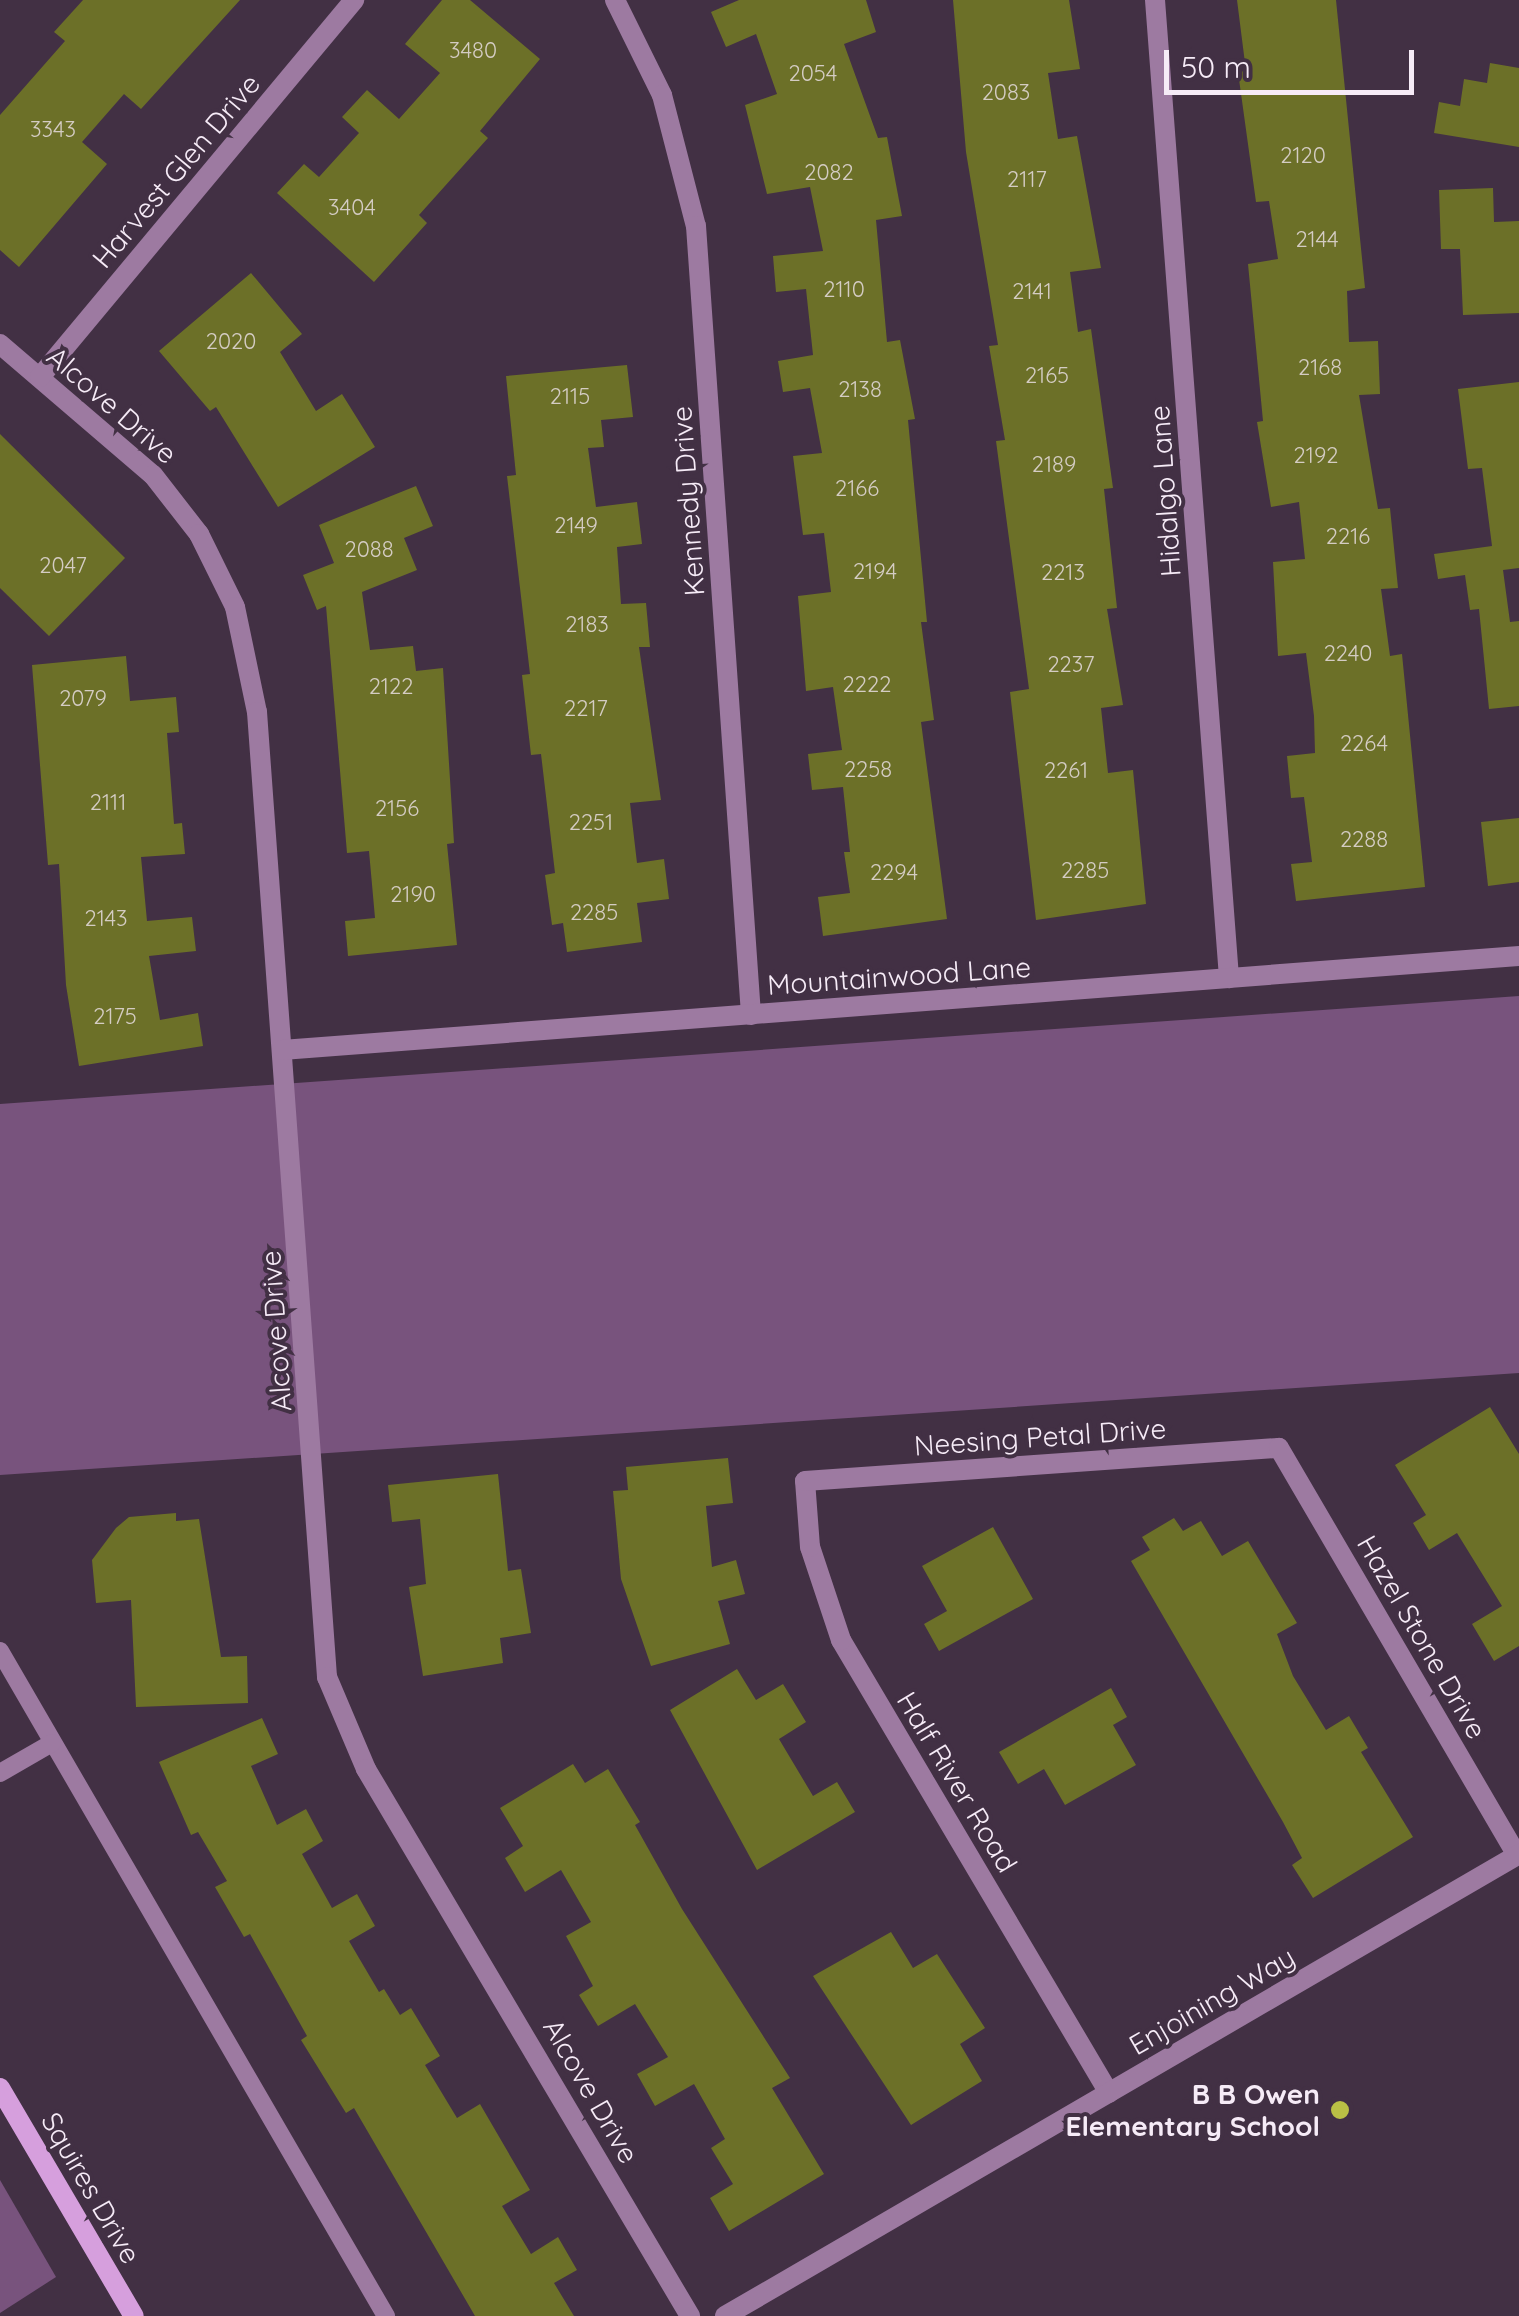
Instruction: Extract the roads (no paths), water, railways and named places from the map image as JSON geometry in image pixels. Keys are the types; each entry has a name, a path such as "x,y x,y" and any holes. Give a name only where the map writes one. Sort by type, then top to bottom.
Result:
{"street":[{"name":"Harvest Glen Drive","path":"40,377 354,0"},
{"name":"Kennedy Drive","path":"615,0 662,94 696,226 752,1014"},
{"name":"Hidalgo Lane","path":"1155,0 1230,978"},
{"name":"Alcove Drive","path":"0,344 166,490 212,558 234,607 256,700 327,1677 366,1769 690,2316"},
{"name":"Mountainwood Lane","path":"282,1050 1519,956"},
{"name":"Neesing Petal Drive","path":"805,1481 1279,1448"},
{"name":"Hazel Stone Drive","path":"1279,1448 1518,1854"},
{"name":"Half River Road","path":"805,1481 810,1547 841,1640 1109,2093"},
{"name":"Enjoining Way","path":"725,2316 1518,1854"},
{"name":"Squires Drive","path":"0,2088 134,2316"}],"lane":[{"path":"0,1650 386,2316"},
{"path":"0,1773 52,1743"}],"place":[{"name":"B B Owen Elementary School","path":"1340,2110"}]}
